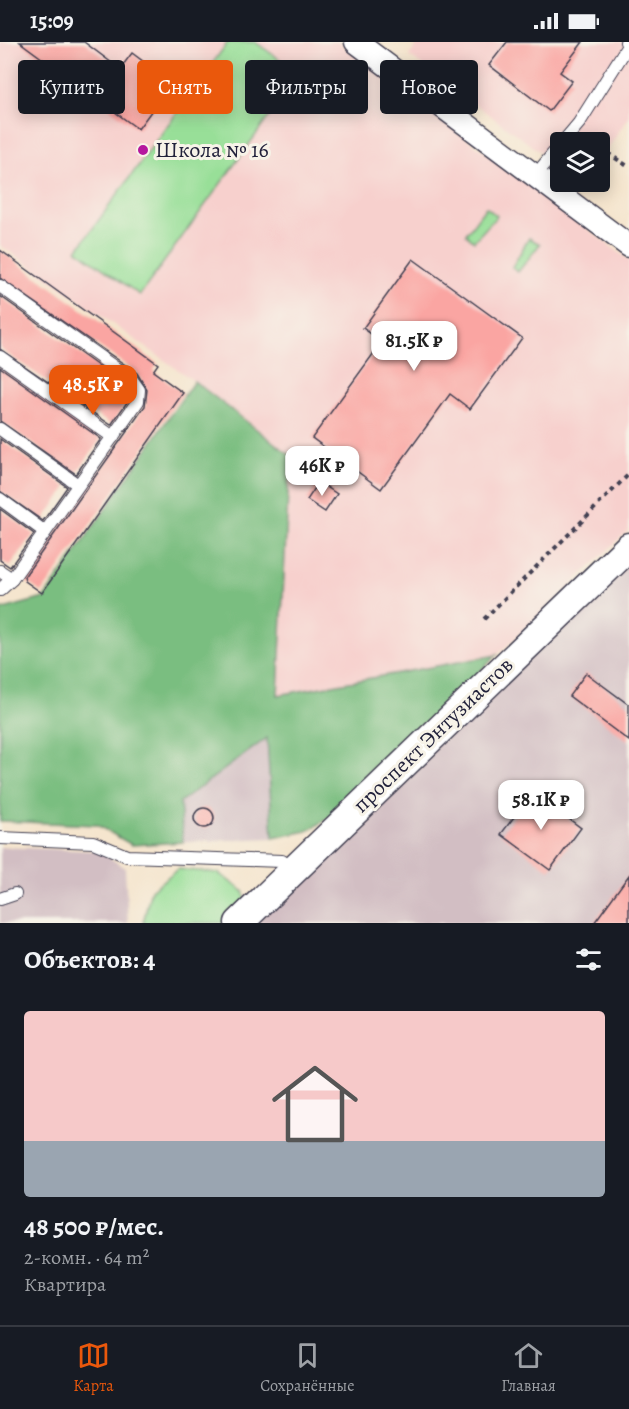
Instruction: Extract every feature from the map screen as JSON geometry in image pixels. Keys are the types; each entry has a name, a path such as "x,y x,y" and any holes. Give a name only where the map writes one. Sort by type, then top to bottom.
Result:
{"street":[{"path":"356,42 629,246"},
{"name":"проспект Энтузиастов","path":"239,923 292,869 629,547"}],"lane":[{"path":"571,132 622,54 628,44 626,42"},
{"path":"536,176 550,158"},
{"path":"0,286 132,380 140,390 138,401 12,579 0,590"},
{"path":"0,357 113,436"},
{"path":"0,429 78,485"},
{"path":"0,499 45,532"},
{"path":"0,571 12,579"},
{"path":"0,838 93,842 127,856 282,861 292,869"},
{"path":"0,899 15,894"}],"path":[{"path":"610,155 629,167"},
{"path":"484,619 629,474"}],"shaded area":[{"path":"0,42 338,42 362,60 245,60 245,114 368,114 368,64 380,73 380,114 434,114 629,260 629,530 497,655 278,695 290,455 194,381 0,245"},
{"path":"419,42 629,42 629,116 610,145 610,132 550,132 550,159 478,106 478,60 414,60 409,56"},
{"path":"629,561 629,923 254,923"},
{"path":"268,738 273,838 183,842 180,802"},
{"path":"0,847 99,851 125,868 128,923 0,923"}],"green space":[{"path":"228,42 255,42 280,60 245,60 245,114 271,114 140,295 77,250 176,114 233,114 233,60 215,60"},
{"path":"486,207 497,216 474,241 466,234"},
{"path":"529,238 540,244 518,272 512,267"},
{"path":"194,381 290,455 278,695 497,655 330,818 307,831 273,838 267,738 180,802 183,842 132,845 97,825 0,821 0,610 44,598"},
{"path":"178,869 218,873 243,891 246,900 223,923 143,923 151,890"}],"building":[{"path":"20,42 84,42 108,60 44,60"},
{"path":"507,42 583,42 560,72 572,81 549,111 489,65"},
{"path":"132,53 141,60 137,60 137,114 149,114 138,129 118,114 125,114 125,62"},
{"path":"0,250 158,364 153,371 183,393 42,593 25,581 24,577 145,406 147,390 137,373 0,278"},
{"path":"413,259 522,338 470,409 450,394 381,489 312,438 382,342 363,328"},
{"path":"0,296 126,386 131,392 130,398 111,425 0,349"},
{"path":"0,367 101,439 76,474 0,421"},
{"path":"0,439 67,487 43,521 0,491"},
{"path":"319,482 337,494 325,512 307,500"},
{"path":"0,509 34,534 10,567 0,560"},
{"path":"586,673 629,705 629,741 569,696"},
{"path":"533,792 581,828 550,870 501,834"},
{"path":"204,808 211,811 214,818 211,825 204,828 197,825 194,818 197,811"},
{"path":"629,875 629,923 594,923"}],"place":[{"name":"Школа № 16","path":"143,150"}]}
